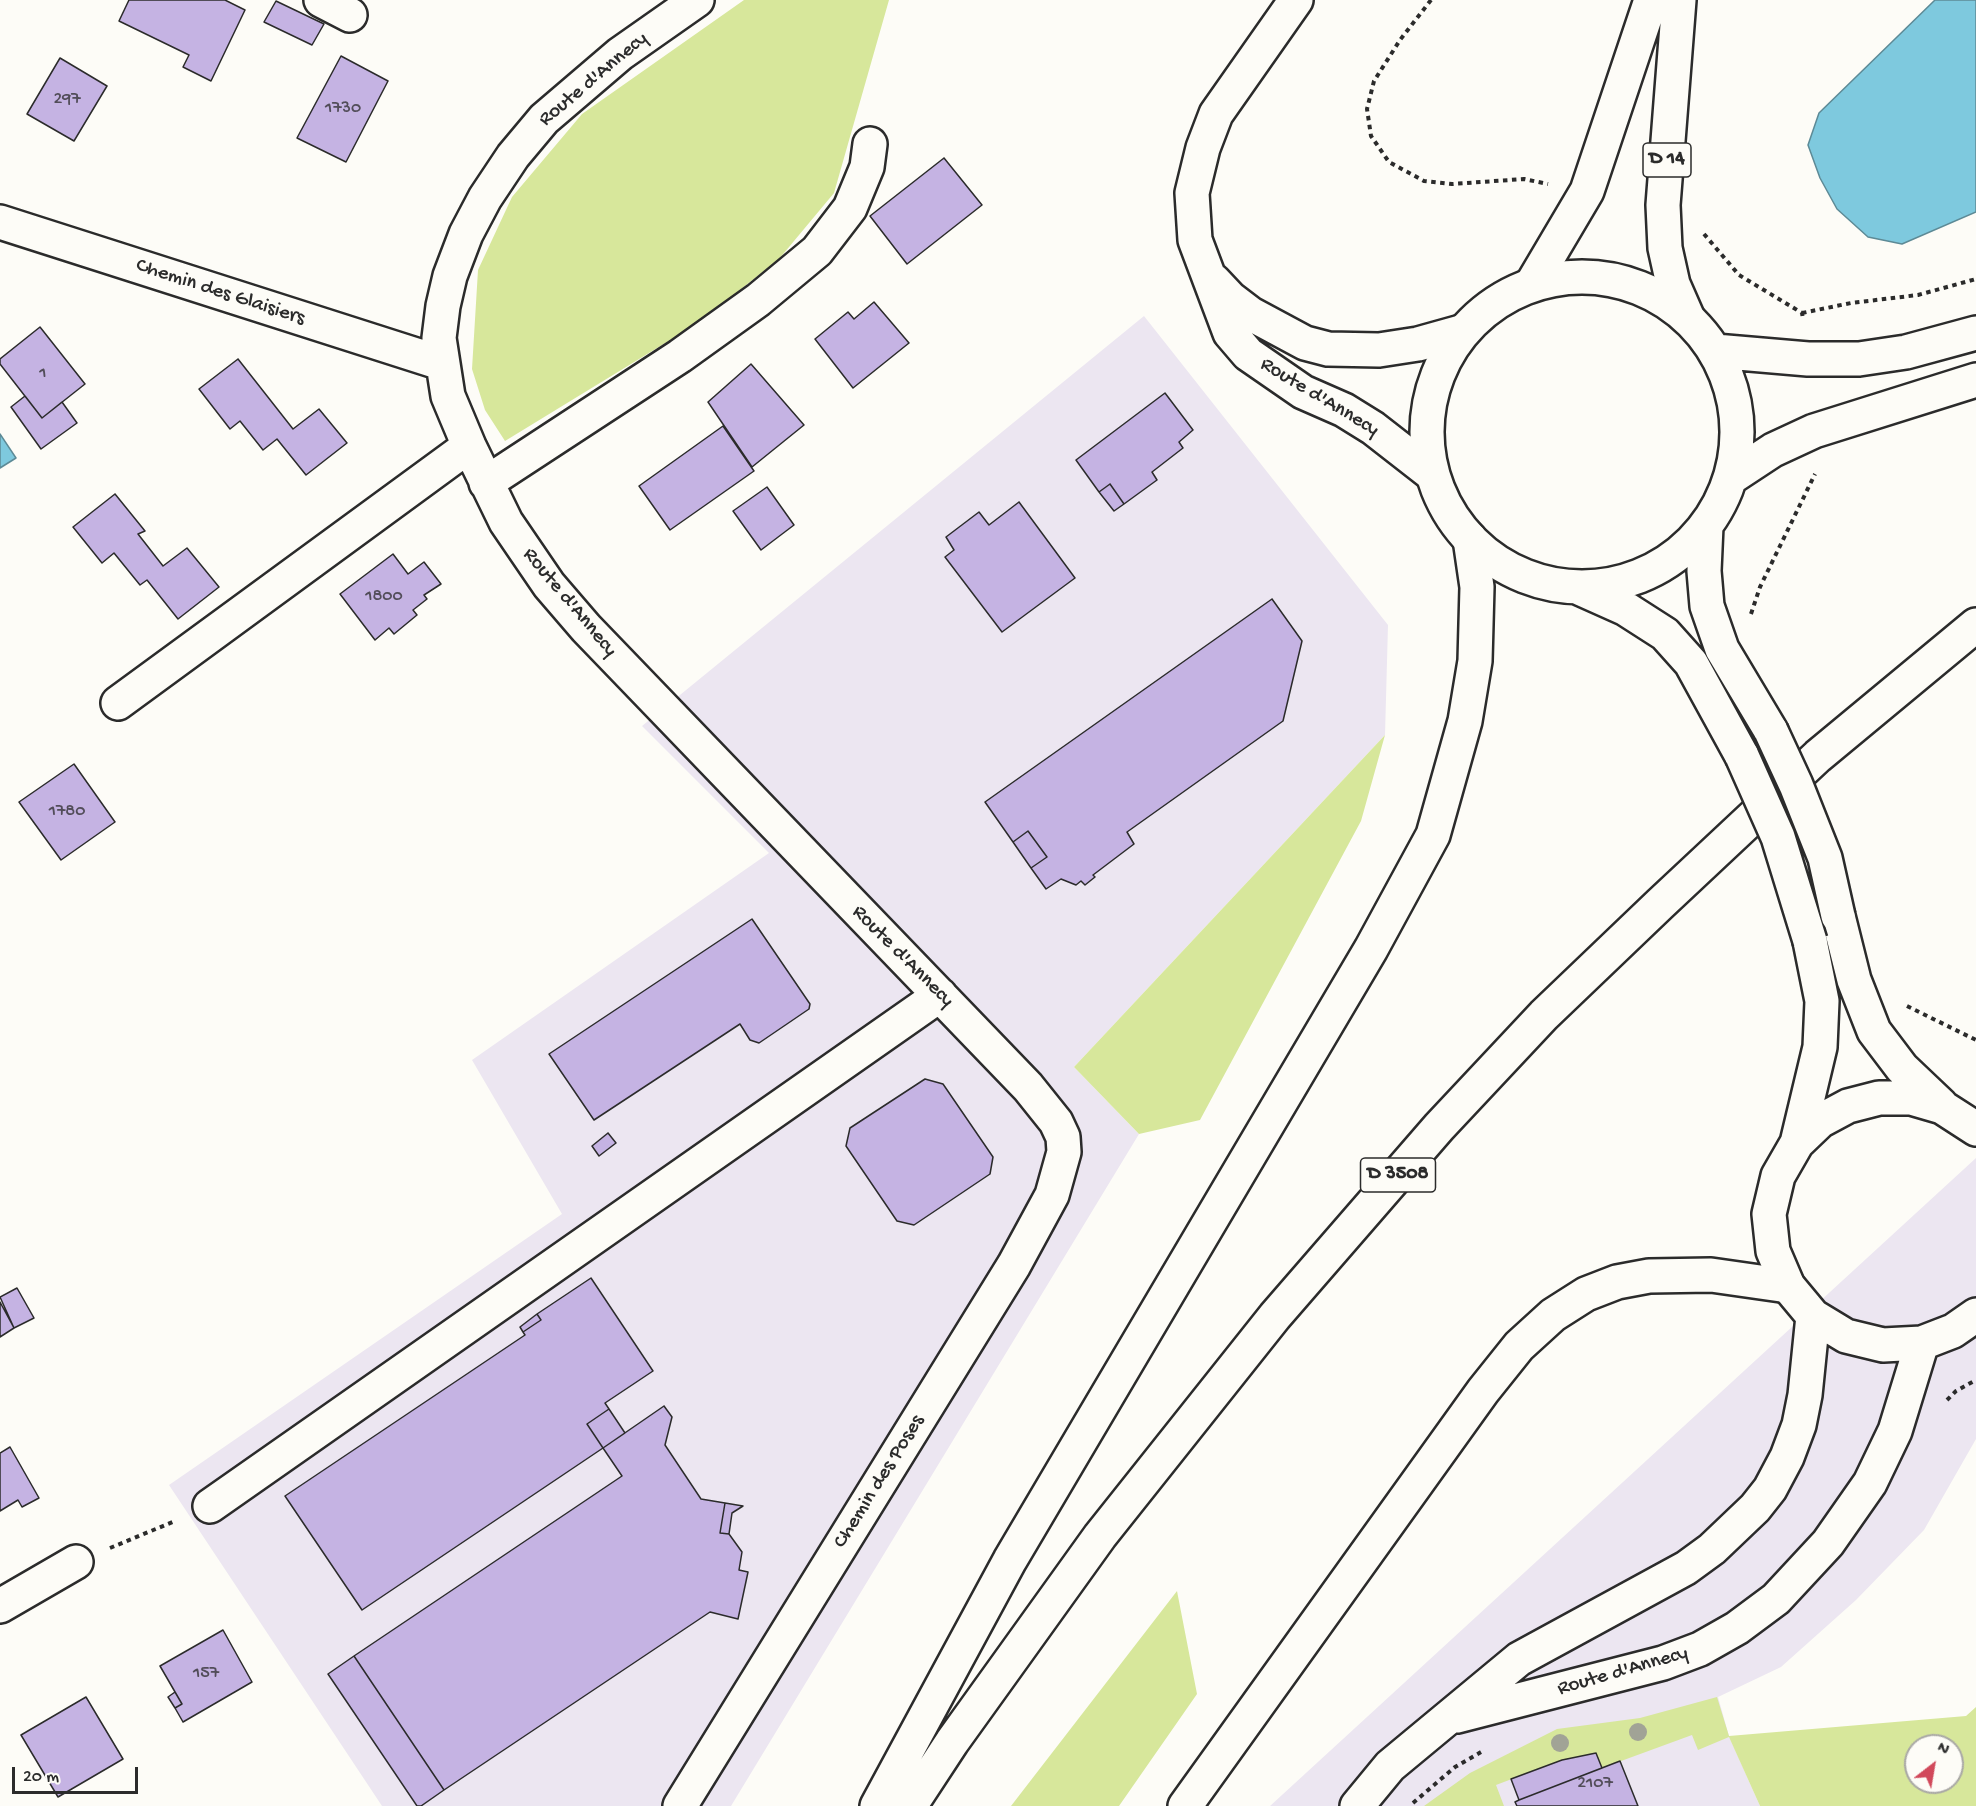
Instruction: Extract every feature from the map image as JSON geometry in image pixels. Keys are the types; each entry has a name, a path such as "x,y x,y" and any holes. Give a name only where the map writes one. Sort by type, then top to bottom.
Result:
{"main road":[{"path":"321,0 350,15"},
{"name":"Route d'Annecy","path":"697,0 620,54 544,119 513,156 485,198 466,234 450,276 439,338 441,363 448,396 486,483 523,549 586,628 1044,1106 1063,1137 1064,1152"},
{"name":"Route d'Annecy","path":"1296,0 1216,114 1203,148 1192,193 1196,240 1230,333 1248,354 1303,392 1344,410 1373,428 1432,474"},
{"path":"1532,284 1587,191 1651,0"},
{"name":"D 14","path":"1679,0 1664,205 1665,248 1673,284 1687,316"},
{"path":"486,483 680,356 758,300 817,252 841,223 860,188 867,166 870,144"},
{"name":"Chemin des Glaisiers","path":"0,222 441,363"},
{"name":"Route d'Annecy","path":"1209,275 1230,298 1251,314 1305,343 1328,348 1379,350 1418,344 1461,332"},
{"path":"1577,588 1614,584 1649,573 1681,553 1706,526 1721,502 1732,477 1737,451 1738,425 1730,383 1715,351 1687,316 1665,299 1640,287 1614,279 1586,276 1559,277 1532,284 1498,301 1482,312 1461,332 1444,357 1433,385 1429,405 1427,444 1432,474 1441,498 1470,539 1493,559 1519,574 1547,583 1577,588 1626,609 1665,634 1691,663 1742,756 1778,837 1810,941 1822,1001 1820,1047 1797,1143"},
{"path":"1715,351 1808,359 1859,359 1906,351 1976,333"},
{"path":"1732,477 1773,450 1814,431 1976,380"},
{"path":"118,704 469,446"},
{"path":"1706,526 1704,571 1707,606 1722,649 1771,731 1796,785 1825,858 1854,980 1874,1031 1902,1068 1942,1107 1976,1129"},
{"path":"877,1806 1010,1560 1371,949 1433,835 1465,722 1475,661 1477,587 1470,539"},
{"name":"D 3508","path":"909,1806 952,1742 1100,1536 1275,1316 1439,1127 1544,1015 1676,888 1818,756 1976,626"},
{"path":"210,1506 940,995"},
{"path":"1942,1107 1911,1098 1879,1098 1848,1106 1820,1121 1797,1143 1778,1176 1769,1214 1773,1251 1788,1286 1813,1316 1846,1336 1883,1345 1922,1343 1953,1331 1976,1315"},
{"name":"Chemin des Poses","path":"680,1806 1014,1265 1052,1196 1064,1152"},
{"path":"1185,1806 1483,1391 1520,1346 1553,1315 1586,1294 1617,1282 1649,1276 1711,1275 1788,1286"},
{"name":"Route d'Annecy","path":"1357,1806 1390,1766 1445,1718 1520,1659 1686,1568 1712,1549 1755,1508 1770,1489 1787,1457 1799,1425 1805,1395 1813,1316"},
{"name":"Route d'Annecy","path":"1445,1718 1663,1663 1701,1649 1737,1628 1776,1599 1828,1544 1870,1483 1895,1431 1922,1343"},
{"path":"0,1606 76,1562"}],"path":[{"path":"1802,313 1851,303 1918,295 1976,279"},
{"path":"1899,997 1915,1010 1976,1040"},
{"path":"76,1562 210,1506"}],"shaded area":[{"path":"1144,316 1388,625 1385,735 1074,1067 1139,1134 731,1806 382,1806 169,1485 562,1214 472,1060 769,853 642,726"},
{"path":"1976,1158 1976,1439 1924,1530 1856,1600 1781,1667 1718,1697 1729,1736 1760,1806 1270,1806"}],"green space":[{"path":"744,0 889,0 834,193 779,259 698,323 505,441 485,410 472,369 478,270 512,197 582,114"},
{"path":"1385,735 1361,821 1200,1120 1139,1134 1074,1067"},
{"path":"1177,1591 1197,1694 1119,1806 1011,1806"},
{"path":"1717,1697 1729,1736 1966,1716 1976,1707 1976,1806 1760,1806 1729,1737 1698,1750 1692,1735 1602,1768 1596,1753 1562,1760 1496,1785 1504,1806 1424,1806 1470,1773 1557,1729 1640,1718"}],"water":[{"path":"1935,0 1976,0 1976,212 1902,244 1868,237 1837,209 1820,178 1808,145 1819,113"},
{"path":"0,434 16,458 0,468"}],"building":[{"path":"129,0 225,0 245,10 211,81 183,67 189,55 119,21"},
{"path":"276,1 324,24 312,45 264,22"},
{"path":"341,56 388,81 346,162 297,138"},
{"path":"60,58 107,86 74,141 27,114"},
{"path":"944,158 982,205 907,264 870,216"},
{"path":"874,302 909,343 853,388 815,339 848,312 854,319"},
{"path":"40,327 85,384 42,418 0,364 0,359"},
{"path":"238,359 293,429 319,409 347,443 306,475 277,439 263,450 240,421 230,429 199,389"},
{"path":"751,364 804,425 752,467 708,402"},
{"path":"1165,393 1193,430 1179,442 1183,448 1152,472 1157,480 1124,504 1110,484 1099,492 1076,460"},
{"path":"25,396 42,418 62,402 77,423 41,449 11,407"},
{"path":"723,426 754,471 670,530 639,486"},
{"path":"1110,484 1124,504 1114,511 1099,492"},
{"path":"767,487 794,525 761,550 733,511"},
{"path":"115,494 145,531 138,534 163,566 187,548 219,587 178,619 147,580 140,585 114,553 102,563 73,527"},
{"path":"1019,502 1075,578 1002,632 945,557 954,550 946,537 979,512 989,525"},
{"path":"393,554 408,574 424,562 441,584 424,595 427,599 413,610 417,615 394,634 389,628 375,640 340,594"},
{"path":"1272,599 1302,641 1283,721 1127,832 1134,844 1093,875 1095,877 1085,885 1081,881 1076,885 1061,879 1046,889 1031,868 1047,857 1028,831 1013,842 985,802"},
{"path":"74,764 115,822 61,860 19,802"},
{"path":"1028,831 1047,857 1031,868 1013,842"},
{"path":"752,919 810,1004 809,1009 759,1043 750,1040 740,1024 594,1120 549,1054"},
{"path":"925,1079 943,1084 993,1157 990,1174 914,1225 897,1221 846,1146 850,1128"},
{"path":"608,1133 616,1143 599,1156 592,1146"},
{"path":"591,1278 653,1371 605,1403 609,1409 587,1424 603,1448 362,1610 285,1496 525,1335 523,1332 541,1320 537,1314"},
{"path":"17,1288 34,1318 14,1328 0,1297"},
{"path":"0,1302 14,1328 0,1337"},
{"path":"537,1314 541,1320 523,1332 520,1327"},
{"path":"664,1406 672,1417 665,1445 701,1499 725,1503 720,1533 729,1534 742,1552 739,1570 748,1572 738,1619 710,1612 444,1790 354,1656 622,1476 603,1448"},
{"path":"609,1409 625,1433 603,1448 587,1424"},
{"path":"10,1447 39,1498 22,1507 18,1500 0,1511 0,1453"},
{"path":"725,1503 743,1506 732,1513 729,1534 720,1533"},
{"path":"223,1630 252,1682 183,1722 175,1708 182,1704 160,1666"},
{"path":"354,1656 444,1790 421,1806 417,1806 328,1674"},
{"path":"175,1692 182,1704 175,1708 168,1697"},
{"path":"86,1697 123,1759 58,1797 21,1735"},
{"path":"1596,1753 1602,1768 1519,1800 1511,1779 1562,1760"},
{"path":"1620,1761 1638,1806 1517,1806 1515,1802 1519,1800"}]}
